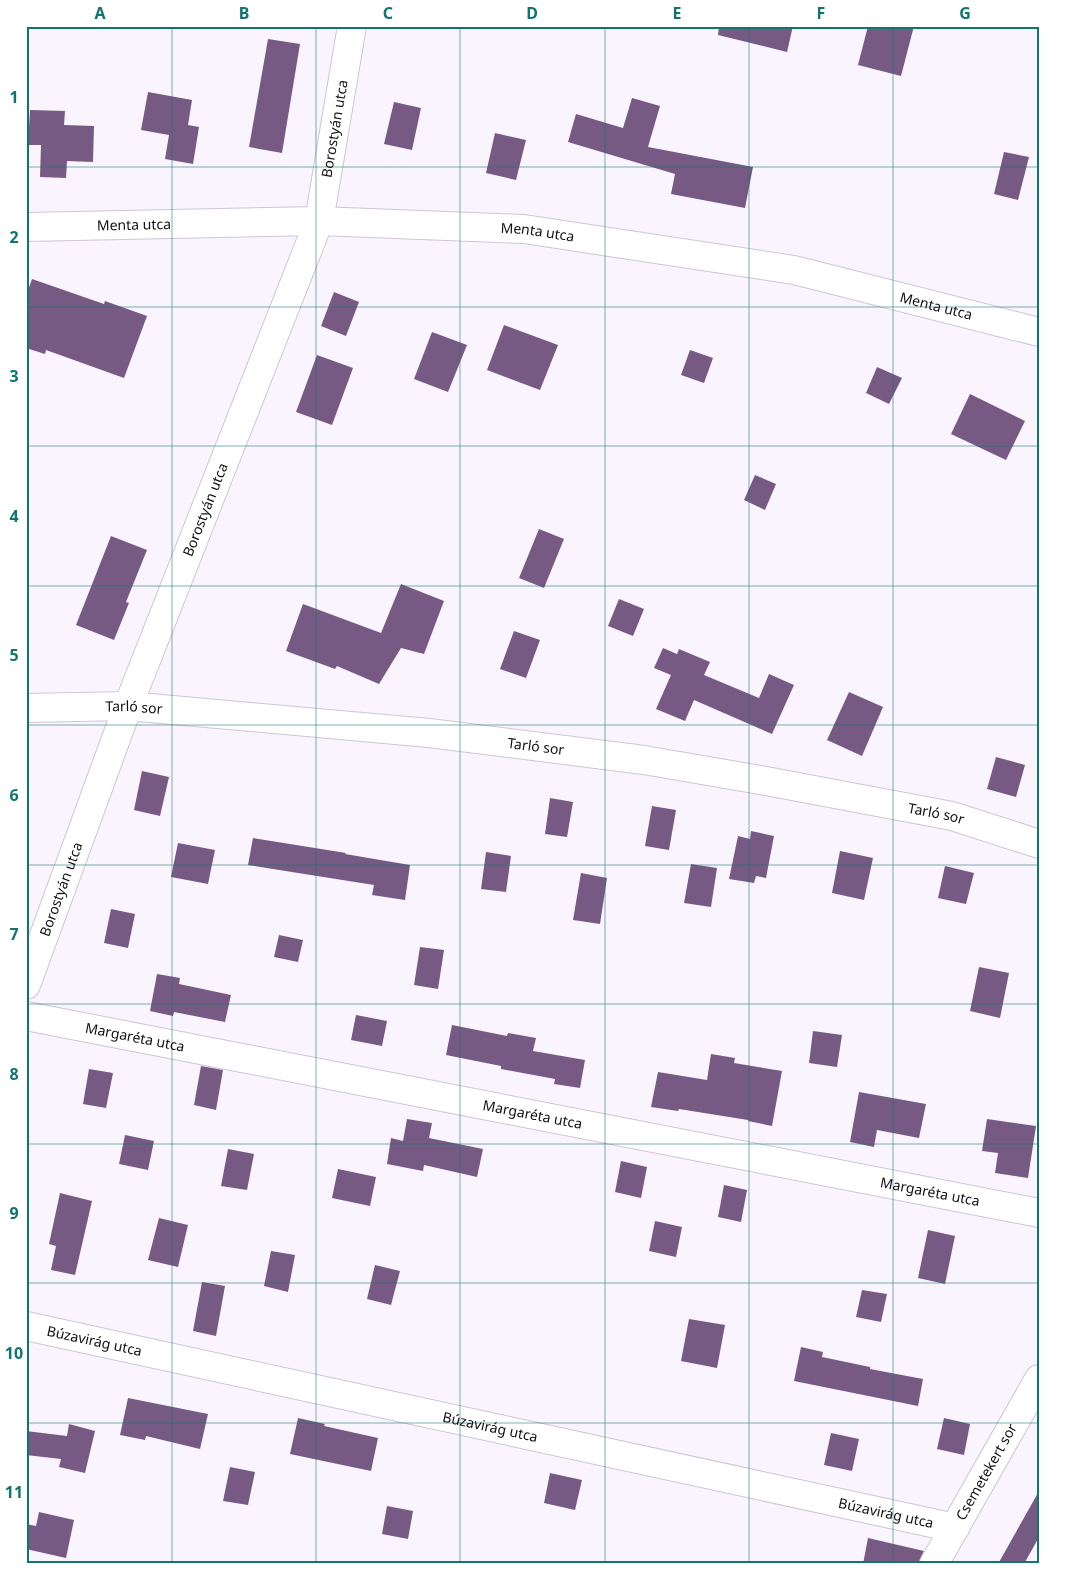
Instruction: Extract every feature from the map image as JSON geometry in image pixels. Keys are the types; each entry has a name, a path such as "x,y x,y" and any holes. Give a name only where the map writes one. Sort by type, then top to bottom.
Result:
{"street":[{"name":"Borostyán utca","path":"26,985 128,706 319,221 352,26"},
{"name":"Menta utca","path":"26,227 319,221 524,229 812,274 1039,332"},
{"name":"Tarló sor","path":"26,708 128,706 429,733 644,760 952,816 1039,844"},
{"name":"Margaréta utca","path":"26,1016 1039,1213"},
{"name":"Búzavirág utca","path":"26,1326 955,1528"},
{"name":"Csemetekert sor","path":"934,1564 1039,1379"}],"building":[{"path":"719,26 793,26 787,52 718,35"},
{"path":"868,26 914,26 901,76 858,65"},
{"path":"268,39 300,44 282,153 249,147"},
{"path":"148,92 192,100 188,125 199,127 193,164 165,159 169,135 141,130"},
{"path":"632,98 660,106 648,147 753,167 745,208 671,194 675,174 568,142 576,114 623,128"},
{"path":"394,102 421,108 412,150 384,144"},
{"path":"30,110 65,111 64,125 94,126 93,162 67,161 66,178 40,177 41,145 28,145"},
{"path":"495,133 526,140 516,180 486,173"},
{"path":"1004,152 1029,157 1018,200 994,194"},
{"path":"32,279 104,304 105,301 147,316 124,378 46,350 45,354 26,348 26,296"},
{"path":"334,292 359,302 346,336 321,326"},
{"path":"504,325 558,345 540,390 487,370"},
{"path":"432,332 467,345 448,392 414,379"},
{"path":"690,350 713,358 704,383 681,375"},
{"path":"317,355 353,368 332,425 296,412"},
{"path":"877,367 902,378 889,404 866,393"},
{"path":"970,394 1025,421 1006,460 951,434"},
{"path":"755,475 776,484 765,510 744,500"},
{"path":"539,529 564,539 544,588 519,578"},
{"path":"111,536 147,550 126,602 129,603 114,640 76,625"},
{"path":"401,584 444,601 424,654 401,648 379,684 337,666 335,669 286,651 303,604 381,633"},
{"path":"619,599 644,609 633,636 608,626"},
{"path":"514,631 540,640 526,678 500,669"},
{"path":"663,648 677,654 679,649 710,662 704,675 759,698 769,674 794,685 772,734 694,700 685,721 656,709 671,675 654,668"},
{"path":"849,692 883,707 862,756 827,740"},
{"path":"996,757 1025,765 1016,797 987,789"},
{"path":"142,771 169,777 160,816 134,810"},
{"path":"550,798 573,802 567,837 545,834"},
{"path":"652,806 676,810 669,850 645,846"},
{"path":"751,831 774,836 766,878 756,876 754,883 729,879 738,836 750,839"},
{"path":"253,838 410,865 405,900 372,895 374,885 248,865"},
{"path":"178,843 215,850 208,884 171,877"},
{"path":"840,851 873,858 864,900 832,893"},
{"path":"486,852 511,856 506,892 481,889"},
{"path":"691,864 717,868 711,907 684,903"},
{"path":"945,866 974,873 966,904 938,898"},
{"path":"581,873 607,878 600,924 573,920"},
{"path":"111,909 135,914 128,948 104,943"},
{"path":"279,935 303,940 298,962 274,957"},
{"path":"420,947 444,950 438,989 414,985"},
{"path":"979,967 1009,973 1000,1018 970,1011"},
{"path":"157,974 180,978 179,984 231,995 225,1022 174,1012 173,1016 150,1011"},
{"path":"356,1015 387,1021 382,1046 351,1040"},
{"path":"452,1025 507,1036 508,1033 536,1038 533,1051 585,1060 580,1088 554,1084 555,1079 501,1069 501,1066 446,1055"},
{"path":"813,1031 842,1035 837,1067 809,1063"},
{"path":"711,1054 735,1058 734,1063 782,1071 772,1126 748,1120 679,1109 678,1111 651,1107 658,1072 707,1080"},
{"path":"201,1066 223,1070 216,1110 194,1105"},
{"path":"89,1069 113,1073 106,1108 83,1104"},
{"path":"859,1092 926,1104 919,1138 877,1130 874,1147 850,1142"},
{"path":"407,1119 432,1123 429,1138 483,1149 477,1177 424,1165 423,1171 387,1164 391,1138 403,1141"},
{"path":"987,1119 1036,1126 1028,1178 995,1173 998,1153 982,1151"},
{"path":"125,1135 154,1141 148,1170 119,1164"},
{"path":"228,1149 254,1154 247,1190 221,1186"},
{"path":"621,1161 647,1167 641,1198 615,1192"},
{"path":"338,1169 376,1177 370,1206 332,1198"},
{"path":"724,1185 747,1190 741,1222 718,1217"},
{"path":"60,1193 92,1201 75,1275 51,1270 56,1246 49,1244"},
{"path":"159,1218 188,1225 178,1267 148,1260"},
{"path":"655,1221 682,1227 676,1257 649,1251"},
{"path":"928,1230 955,1236 945,1284 918,1278"},
{"path":"271,1251 295,1255 288,1292 264,1286"},
{"path":"375,1265 400,1271 391,1305 367,1299"},
{"path":"202,1282 225,1286 216,1336 193,1331"},
{"path":"862,1290 887,1294 881,1322 856,1317"},
{"path":"689,1319 725,1325 717,1368 681,1361"},
{"path":"801,1347 823,1352 822,1357 870,1367 870,1369 923,1379 918,1406 794,1381"},
{"path":"128,1398 208,1414 200,1449 146,1436 145,1440 120,1435"},
{"path":"298,1418 378,1438 371,1471 290,1454"},
{"path":"944,1418 970,1424 964,1455 937,1449"},
{"path":"69,1424 95,1431 85,1473 59,1467 61,1459 26,1455 26,1431 67,1436"},
{"path":"831,1433 859,1439 852,1471 824,1465"},
{"path":"230,1467 255,1472 248,1505 223,1501"},
{"path":"550,1473 582,1480 575,1510 544,1503"},
{"path":"1039,1491 1039,1537 1024,1564 998,1564"},
{"path":"387,1506 413,1511 408,1539 382,1534"},
{"path":"39,1512 74,1520 66,1558 26,1549 26,1524 36,1526"},
{"path":"868,1538 924,1551 918,1564 863,1564"}]}
